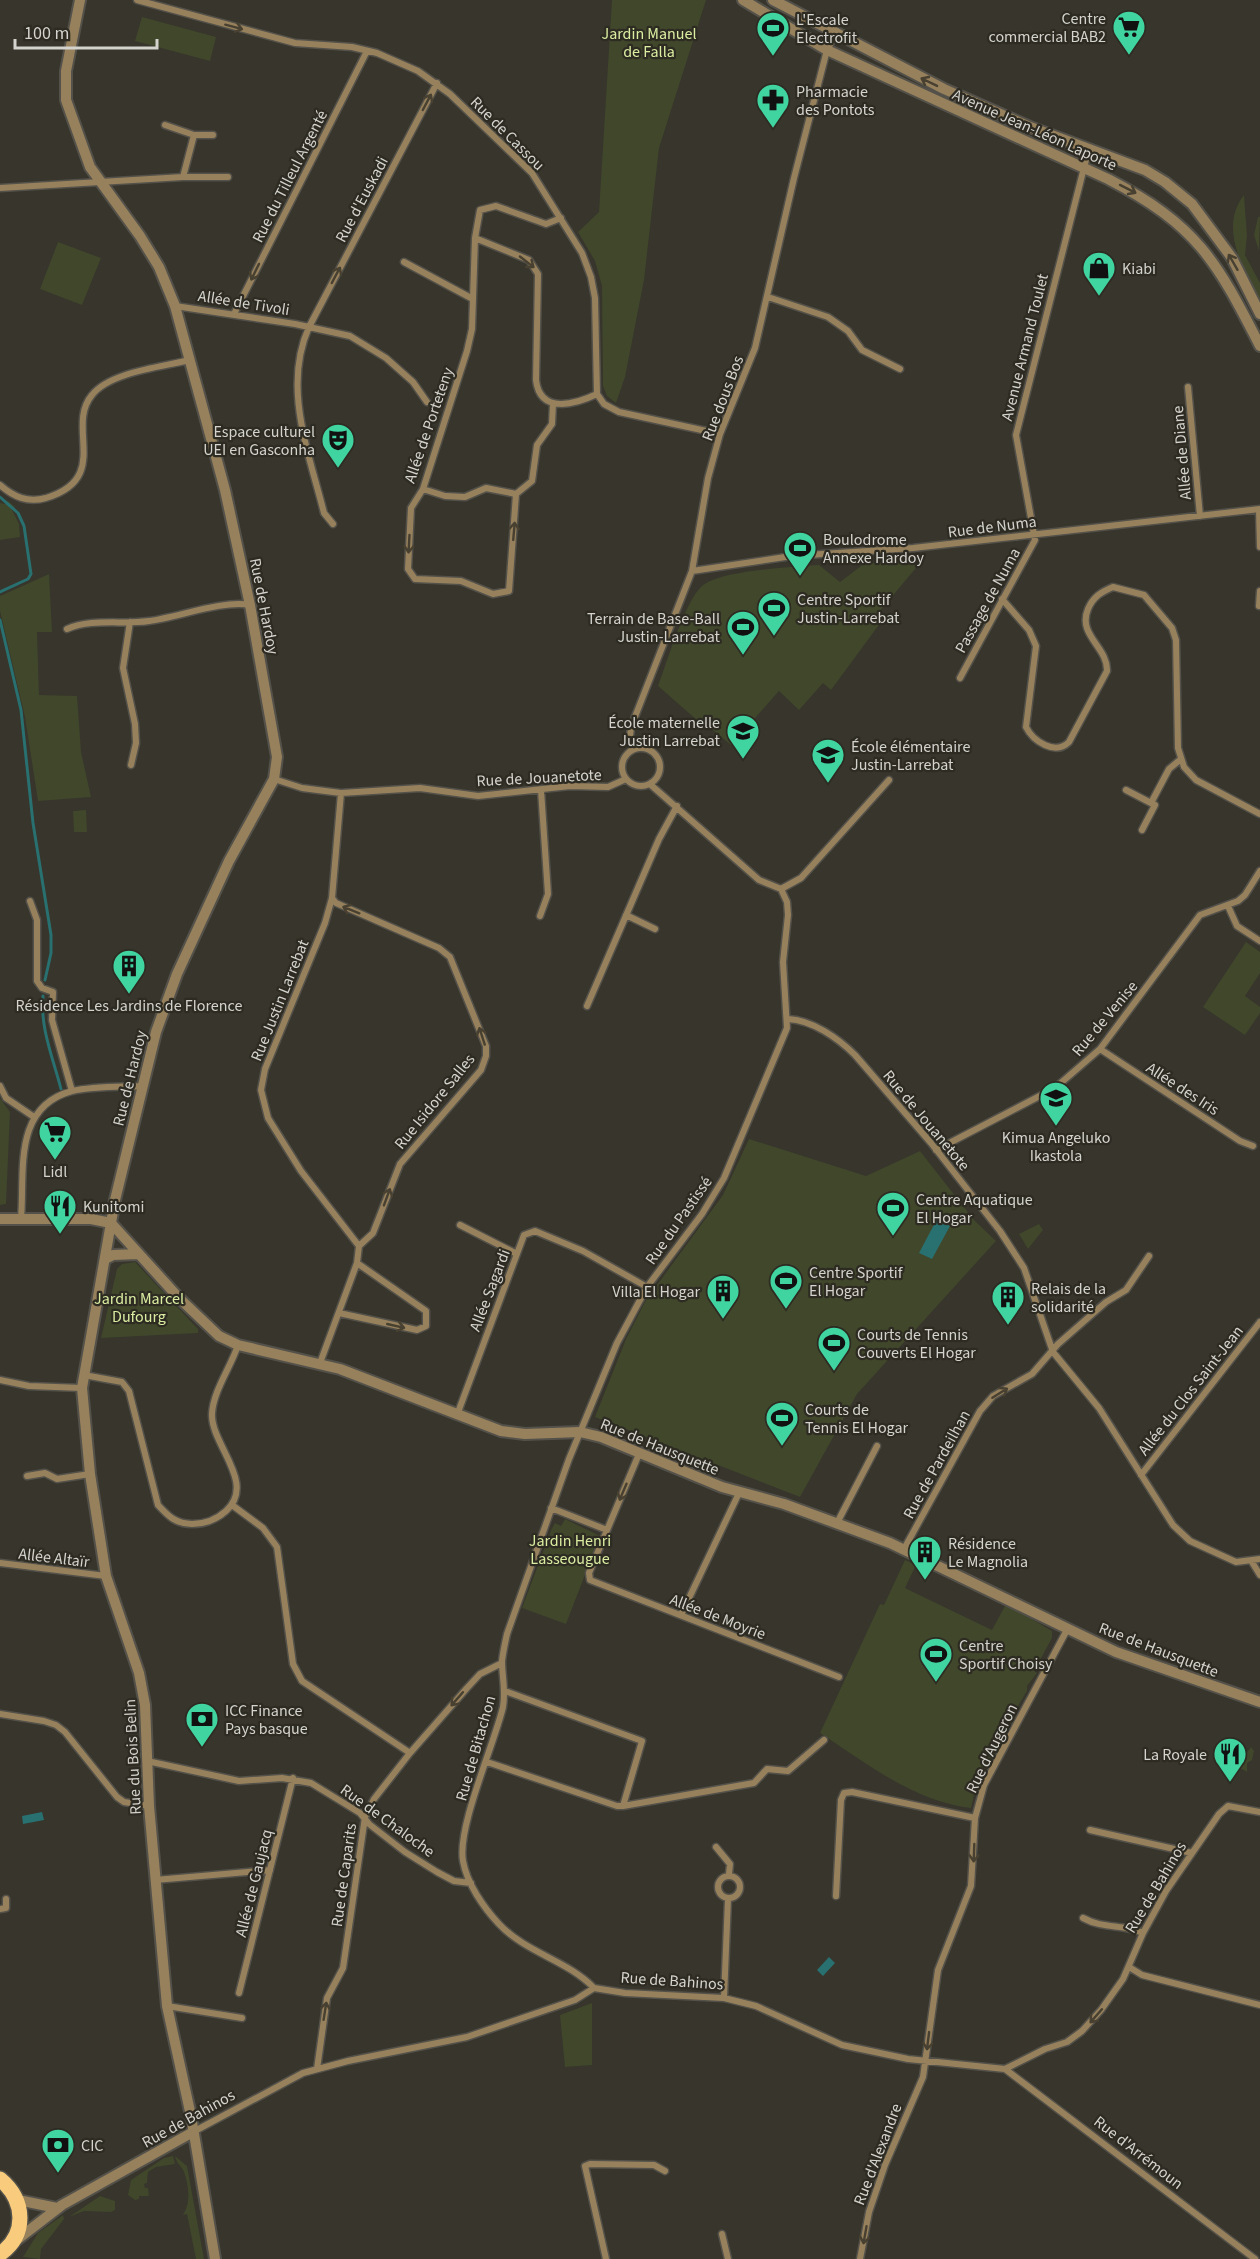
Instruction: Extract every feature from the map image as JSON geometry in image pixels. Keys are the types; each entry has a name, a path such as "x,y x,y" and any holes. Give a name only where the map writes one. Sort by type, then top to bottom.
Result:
{"main road":[{"path":"0,2180 18,2200 21,2221 8,2251"}],"street":[{"name":"Rue de Hardoy","path":"80,0 64,86 90,167 140,236 159,267 175,306 225,490 250,605 276,744 274,779 229,861 177,974 156,1032 111,1223"},
{"name":"Rue de Cassou","path":"137,0 295,43 367,51 401,63 437,83 502,141 532,174 582,254 591,277 595,298 597,394"},
{"name":"Avenue Jean-Léon Laporte","path":"743,0 827,50 1140,195 1187,231 1209,254 1226,279 1260,346"},
{"name":"Avenue Jean-Léon Laporte","path":"773,0 837,31 897,66 944,89 1030,127 1089,147 1145,170 1192,204 1232,258 1260,314"},
{"name":"Rue dous Bos","path":"637,748 630,737 631,727 692,571 702,507 720,434 747,372 768,297 794,178 827,50 837,31"},
{"name":"Rue du Tilleul Argenté","path":"234,314 367,51"},
{"name":"Rue d'Euskadi","path":"333,524 324,513 299,410 296,383 298,361 309,327 437,83"},
{"path":"165,125 194,135 213,135"},
{"path":"183,177 194,135"},
{"name":"Avenue Armand Toulet","path":"1036,535 1016,435 1089,147"},
{"path":"0,188 14,190 99,182 228,177"},
{"name":"Allée de Porteteny","path":"516,494 509,591 493,594 461,581 415,579 411,574 408,559 411,508 423,489 467,351 472,329 471,298 478,216 483,207 496,206 541,224 561,218"},
{"path":"475,238 516,254 534,265 540,282 537,388 542,395 553,403 570,405 597,394 604,404 619,412 720,434"},
{"path":"404,262 471,298"},
{"path":"768,297 828,317 848,331 862,350 900,369"},
{"name":"Allée de Tivoli","path":"175,306 234,314 350,336 367,345 413,382 427,402"},
{"path":"0,485 17,498 28,500 42,499 64,490 80,472 84,460 83,415 91,396 111,380 191,360"},
{"name":"Allée de Diane","path":"1188,387 1200,516"},
{"path":"423,489 445,496 465,497 486,488 516,494 532,481 537,445 552,424 553,403"},
{"path":"1259,509 1260,547"},
{"name":"Rue de Numa","path":"692,571 792,556 913,548 1259,509"},
{"name":"Passage de Numa","path":"960,678 1036,535"},
{"path":"1002,599 1029,630 1036,646 1026,727 1029,734 1051,748 1063,748 1069,742 1107,671 1105,659 1085,626 1088,608 1094,598 1113,587 1144,595 1167,620 1176,640 1180,759 1196,780 1260,814"},
{"path":"1259,606 1260,591"},
{"path":"67,629 80,624 148,622 231,605 250,605"},
{"path":"130,622 123,668 135,724 135,743 131,765"},
{"path":"637,748 646,748 659,758 659,775 651,784 637,787 626,779 622,767 623,760 637,748"},
{"path":"1151,803 1169,769 1180,759"},
{"name":"Rue de Jouanetote","path":"274,779 302,788 341,793 420,788 478,796 500,796 570,786 608,787 626,779"},
{"path":"781,889 801,878 889,780"},
{"path":"651,784 759,880 781,889 787,902 788,915 783,962 788,1019"},
{"path":"540,790 548,894 540,916"},
{"path":"1126,790 1155,805 1142,830"},
{"name":"Rue Justin Larrebat","path":"341,793 332,898 325,923 265,1070 261,1090 268,1118 283,1143 301,1171 359,1246"},
{"path":"587,1006 677,806"},
{"name":"Rue de Venise","path":"936,1150 1055,1088 1100,1049 1200,915 1228,906 1245,895 1260,871"},
{"name":"Rue Isidore Salles","path":"332,898 336,903 439,948 450,957 486,1047 486,1056 481,1070 400,1164 373,1233 359,1246"},
{"path":"30,902 37,920 37,981 42,988 53,992 52,1020 72,1091"},
{"path":"1228,906 1237,926 1260,941"},
{"path":"626,915 655,929"},
{"name":"Rue de Jouanetote","path":"788,1019 799,1020 843,1043 936,1150 1000,1231 1024,1268 1053,1352 1099,1408 1173,1525 1190,1541 1236,1562 1251,1562"},
{"name":"Rue du Pastissé","path":"579,1432 617,1343 647,1287 697,1221 724,1178 776,1056 788,1019"},
{"name":"Allée des Iris","path":"1100,1049 1240,1141 1253,1146"},
{"path":"0,1086 6,1098 34,1117"},
{"path":"21,1219 25,1142 34,1117 47,1105 72,1091 142,1086"},
{"path":"0,1219 91,1219 111,1223"},
{"name":"Rue de Hausquette","path":"111,1223 207,1328 238,1345 320,1363 501,1431 579,1432 739,1493 784,1503 904,1549 1126,1655 1260,1702"},
{"name":"Rue du Bois Belin","path":"111,1223 82,1388 90,1474 106,1576 139,1673 145,1705 149,1806 167,2006 193,2132 215,2259"},
{"path":"460,1225 517,1254"},
{"name":"Allée Sagardi","path":"457,1415 524,1235 535,1231 583,1251 647,1287"},
{"path":"320,1363 357,1263 359,1246"},
{"path":"105,1259 113,1255 138,1254"},
{"name":"Rue de Pardeilhan","path":"904,1549 980,1411 993,1396 1032,1374 1058,1344 1106,1302 1126,1290 1149,1256"},
{"path":"339,1313 417,1330 426,1326 428,1321 426,1311 357,1263"},
{"name":"Allée du Clos Saint-Jean","path":"1141,1475 1260,1322"},
{"path":"84,1375 122,1382 129,1391 158,1505 169,1517 178,1522 203,1524 218,1518 232,1505 236,1481 215,1431 212,1410 238,1345"},
{"path":"0,1380 28,1386 82,1388"},
{"name":"Rue de Bitachon","path":"579,1432 507,1634 502,1663 505,1691 487,1762 465,1828 463,1861 471,1883 500,1925 527,1946 584,1978 594,1988"},
{"path":"837,1523 877,1446"},
{"path":"551,1508 607,1530 639,1454"},
{"path":"27,1476 45,1473 57,1479 90,1474"},
{"path":"681,1615 739,1493"},
{"path":"232,1505 267,1532 278,1547 293,1664 302,1681 410,1753"},
{"name":"Allée de Moyrie","path":"607,1530 589,1578 591,1581 839,1677"},
{"path":"1260,1559 1251,1562 1260,1575"},
{"name":"Allée Altaïr","path":"0,1563 106,1576"},
{"name":"Rue d'Augeron","path":"926,2062 938,1970 971,1886 975,1818 984,1785 1068,1628"},
{"name":"Rue de Caparits","path":"317,2069 327,1998 343,1968 365,1817 374,1799 410,1753 480,1674 502,1663"},
{"path":"505,1691 642,1741 623,1806"},
{"path":"0,1714 56,1725 65,1732 117,1797 124,1802 149,1806"},
{"path":"487,1762 617,1806 623,1806 754,1783 767,1769 788,1771 824,1740"},
{"name":"Rue de Chaloche","path":"147,1761 239,1781 293,1779 310,1783 365,1817 405,1852 436,1872 454,1881 471,1883"},
{"name":"Allée de Gaujacq","path":"239,1993 293,1779"},
{"path":"836,1896 841,1800 844,1793 852,1792 975,1818"},
{"name":"Rue de Bahinos","path":"8,2251 57,2208 270,2089 317,2069 467,2037 575,2000 594,1988 625,1993 724,1998 756,2006 842,2045 926,2062 1005,2069 1045,2049 1067,2042 1082,2031 1101,2010 1129,1967 1143,1933 1214,1821 1228,1806 1260,1812"},
{"path":"1090,1830 1192,1853"},
{"path":"716,1847 730,1864 729,1874 717,1883 717,1889 728,1899"},
{"path":"155,1880 270,1870"},
{"path":"724,1998 728,1899 740,1889 734,1876 729,1874"},
{"path":"0,1909 6,1908 6,1899"},
{"path":"1083,1918 1097,1926 1128,1928 1143,1933"},
{"path":"1129,1967 1142,1975 1260,2005"},
{"path":"167,2006 242,2018"},
{"name":"Rue d'Alexandre","path":"860,2259 869,2212 885,2165 923,2076 926,2062"},
{"name":"Rue d'Arrémoun","path":"1005,2069 1255,2259"},
{"path":"606,2259 585,2166 590,2164 654,2165 665,2171"},
{"path":"18,2200 57,2208"},
{"path":"722,2234 728,2259"}],"green space":[{"name":"Jardin Manuel de Falla","path":"612,0 706,0 659,148 644,280 625,377 616,403 607,396 603,386 602,286 595,261 578,232 599,212"},
{"path":"142,17 216,37 210,61 135,41"},
{"path":"1244,195 1247,236 1245,255 1260,283 1260,302 1241,263 1233,235 1233,221"},
{"path":"1258,217 1260,217 1259,251 1254,235"},
{"path":"58,242 101,258 82,305 40,289"},
{"path":"8,501 15,507 12,510 19,524 20,537 0,540 0,503 5,504"},
{"name":"Centre Sportif Justin-Larrebat","path":"902,556 917,556 921,562 879,612 884,618 831,690 823,683 799,710 779,691 731,745 713,730 706,728 658,686 689,605 702,586 711,581 724,576 758,570 819,565 840,582 865,563 898,561"},
{"path":"49,574 52,632 37,632 39,695 77,696 81,752 91,797 38,801 25,717 0,611 0,596"},
{"path":"86,810 87,832 74,832 73,811"},
{"path":"1246,942 1260,952 1260,973 1245,996 1260,1007 1260,1013 1245,1035 1203,1007"},
{"path":"0,1098 10,1112 6,1204 0,1205"},
{"name":"Centre Sportif El Hogar","path":"749,1139 866,1176 920,1151 974,1220 996,1241 857,1394 800,1497 595,1417 626,1339 646,1300 723,1195"},
{"path":"1039,1224 1043,1230 1028,1249 1019,1234"},
{"name":"Jardin Marcel Dufourg","path":"135,1262 198,1329 198,1333 101,1338 117,1269 122,1264"},
{"name":"Jardin Henri Lasseougue","path":"565,1519 600,1536 566,1624 522,1608 552,1528 555,1523 561,1526"},
{"name":"Centre Sportif Choisy","path":"905,1560 916,1565 905,1588 911,1591 992,1630 1006,1604 1052,1631 1052,1638 1034,1671 1037,1673 1027,1686 1027,1691 1011,1718 1013,1720 977,1782 971,1808 930,1798 911,1790 820,1733 880,1604 884,1605"},
{"path":"1251,1747 1254,1751 1252,1760 1247,1763 1247,1772 1237,1766"},
{"path":"592,2003 592,2065 565,2067 560,2015"},
{"path":"173,2156 175,2164 156,2167 148,2172 147,2183 144,2184 145,2188 148,2188 149,2196 139,2196 139,2199 135,2200 128,2195 131,2180 164,2158"},
{"path":"175,2156 187,2166 204,2259 196,2259 187,2214 183,2215 188,2200 188,2189 184,2172"},
{"path":"100,2196 115,2201 115,2210 111,2212 84,2211 69,2217"},
{"path":"63,2215 64,2219 41,2249 40,2259 23,2257 38,2233"}],"water":[{"path":"937,1219 950,1226 932,1259 919,1253"},
{"path":"42,1812 44,1820 23,1824 22,1816"},
{"path":"829,1957 835,1963 823,1976 817,1970"}],"waterway":[{"path":"0,497 18,513 24,526 31,574 28,579 0,592"},
{"path":"0,620 21,710 33,823 51,935 51,953 45,980"},
{"path":"43,996 45,1031 61,1089"}],"place":[{"name":"Centre commercial BAB2","path":"1129,56"},
{"name":"L'Escale Electrofit","path":"773,57"},
{"name":"Pharmacie des Pontots","path":"773,129"},
{"name":"Kiabi","path":"1099,297"},
{"name":"Espace culturel UEI en Gasconha","path":"338,469"},
{"name":"Boulodrome Annexe Hardoy","path":"800,577"},
{"name":"Centre Sportif Justin-Larrebat","path":"774,637"},
{"name":"Terrain de Base-Ball Justin-Larrebat","path":"743,656"},
{"name":"École maternelle Justin Larrebat","path":"743,760"},
{"name":"École élémentaire Justin-Larrebat","path":"828,784"},
{"name":"Résidence Les Jardins de Florence","path":"129,995"},
{"name":"Kimua Angeluko Ikastola","path":"1056,1127"},
{"name":"Lidl","path":"55,1161"},
{"name":"Kunitomi","path":"60,1235"},
{"name":"Centre Aquatique El Hogar","path":"893,1237"},
{"name":"Centre Sportif El Hogar","path":"786,1310"},
{"name":"Villa El Hogar","path":"723,1320"},
{"name":"Relais de la solidarité","path":"1008,1326"},
{"name":"Courts de Tennis Couverts El Hogar","path":"834,1372"},
{"name":"Courts de Tennis El Hogar","path":"782,1447"},
{"name":"Résidence Le Magnolia","path":"925,1581"},
{"name":"Centre Sportif Choisy","path":"936,1683"},
{"name":"ICC Finance Pays basque","path":"202,1748"},
{"name":"La Royale","path":"1230,1783"},
{"name":"CIC","path":"58,2174"}]}
